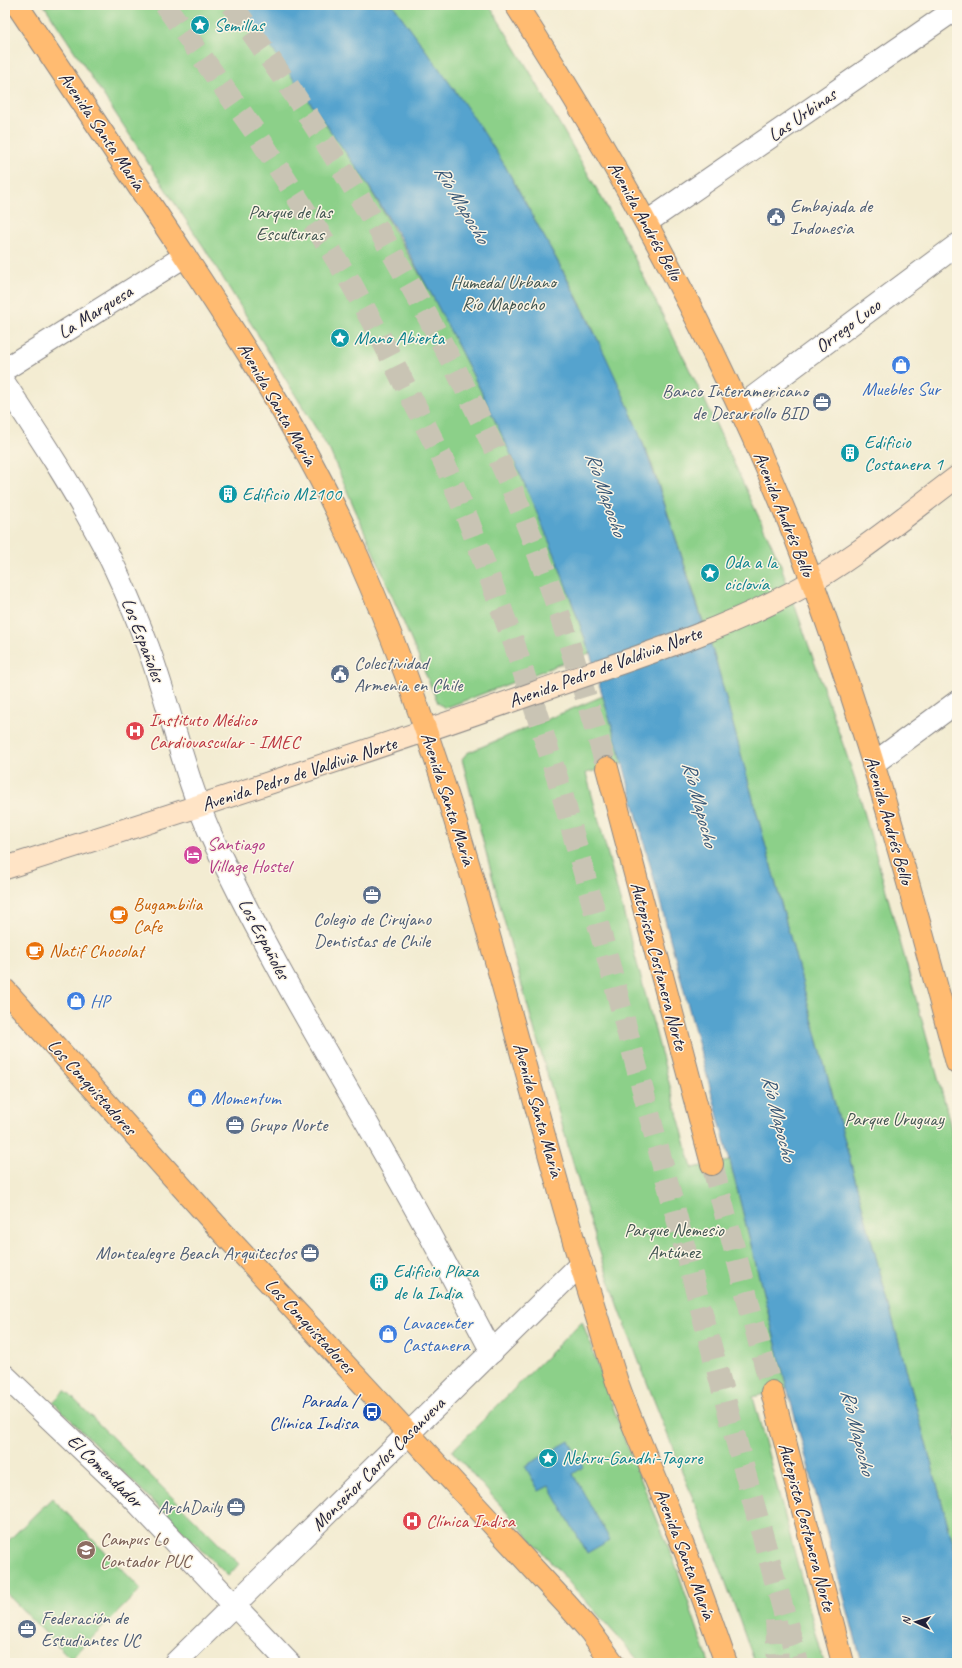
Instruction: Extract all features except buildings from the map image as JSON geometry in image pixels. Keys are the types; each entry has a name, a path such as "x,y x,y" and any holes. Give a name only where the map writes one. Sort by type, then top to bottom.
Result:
{"main road":[{"name":"Avenida Santa María","path":"17,5 254,360 315,469 345,529 372,590 427,731 473,876 581,1264 617,1383 686,1554 726,1663"},
{"name":"Avenida Andrés Bello","path":"516,5 576,99 647,222 690,304 740,407 812,582 873,764 957,1063"},
{"name":"Avenida Pedro de Valdivia Norte","path":"5,868 427,731 711,629 766,606 812,582 854,554 957,477"},
{"name":"Autopista Costanera Norte","path":"607,768 712,1164"},
{"name":"Los Conquistadores","path":"5,990 210,1218 569,1607 590,1631 613,1663"},
{"name":"Autopista Costanera Norte","path":"772,1392 843,1663"}],"street":[{"name":"Las Urbinas","path":"647,222 957,8"},
{"name":"Orrego Luco","path":"740,407 957,245"},
{"name":"La Marquesa","path":"5,369 185,256"},
{"name":"Los Españoles","path":"5,384 49,452 85,512 116,571 149,649 199,806 223,861 264,938 420,1216 492,1352"},
{"path":"873,764 957,702"},
{"name":"Monseñor Carlos Casanueva","path":"175,1663 581,1264"},
{"name":"El Comendador","path":"5,1376 131,1496 289,1663"}],"green space":[{"name":"Parque de las Esculturas","path":"44,5 241,5 363,177 434,299 481,391 522,478 555,555 590,653 445,708 438,703 330,451 203,246"},
{"name":"Parque Uruguay","path":"393,5 489,5 530,72 624,237 707,405 780,563 855,779 946,1107 956,1151 957,1559 716,661 652,465 589,320 505,166 462,101"},
{"name":"Parque Nemesio Antúnez","path":"603,696 623,764 586,773 692,1168 730,1161 787,1388 753,1397 824,1663 755,1663 723,1574 636,1355 603,1262 580,1188 521,982 462,759 467,753"},
{"path":"582,1321 626,1443 676,1566 709,1663 641,1663 452,1451"},
{"path":"65,1390 239,1564 228,1576 53,1402"},
{"path":"52,1498 141,1589 71,1659 5,1592 5,1544"}],"water":[{"name":"Humedal Urbano Río Mapocho","path":"241,5 393,5 465,104 505,166 573,291 607,359 628,406 641,437 716,661 957,1559 957,1663 862,1663 787,1388 730,1161 623,764 590,653 555,555 522,478 481,391 434,299 400,237 363,177"},
{"path":"569,1441 583,1467 573,1474 610,1540 587,1553 549,1486 539,1491 525,1466"}],"tunnel":[{"path":"165,5 260,139 351,283 444,462 469,522 515,646 561,790 613,978 734,1433 798,1663"},
{"path":"232,5 282,76 330,149 397,261 467,391 497,454 537,551 565,632 607,768"},
{"path":"712,1164 772,1392"},
{"path":"776,1620 778,1663"}],"place":[{"name":"Semillas","path":"200,25"},
{"name":"Embajada de Indonesia","path":"776,217"},
{"name":"Mano Abierta","path":"340,338"},
{"name":"Muebles Sur","path":"901,365"},
{"name":"Banco Interamericano de Desarrollo BID","path":"822,402"},
{"name":"Edificio Costanera 1","path":"850,453"},
{"name":"Edificio M2100","path":"228,494"},
{"name":"Oda a la ciclovía","path":"710,573"},
{"name":"Colectividad Armenia en Chile","path":"340,674"},
{"name":"Instituto Médico Cardiovascular - IMEC","path":"135,731"},
{"name":"Santiago Village Hostel","path":"193,855"},
{"name":"Colegio de Cirujano Dentistas de Chile","path":"372,895"},
{"name":"Bugambilia Cafe","path":"119,915"},
{"name":"Natif Chocolat","path":"35,951"},
{"name":"HP","path":"76,1001"},
{"name":"Momentum","path":"197,1098"},
{"name":"Grupo Norte","path":"235,1125"},
{"name":"Montealegre Beach Arquitectos","path":"310,1253"},
{"name":"Edificio Plaza de la India","path":"379,1282"},
{"name":"Lavacenter Castanera","path":"388,1334"},
{"name":"Parada / Clínica Indisa","path":"372,1412"},
{"name":"Nehru-Gandhi-Tagore","path":"548,1458"},
{"name":"ArchDaily","path":"236,1507"},
{"name":"Clínica Indisa","path":"412,1521"},
{"name":"Campus Lo Contador PUC","path":"86,1550"},
{"name":"Federación de Estudiantes UC","path":"27,1629"}],"water label":[{"name":"Río Mapocho","path":"462,204"},
{"name":"Río Mapocho","path":"606,494"},
{"name":"Río Mapocho","path":"700,804"},
{"name":"Río Mapocho","path":"779,1118"},
{"name":"Río Mapocho","path":"858,1432"}]}
